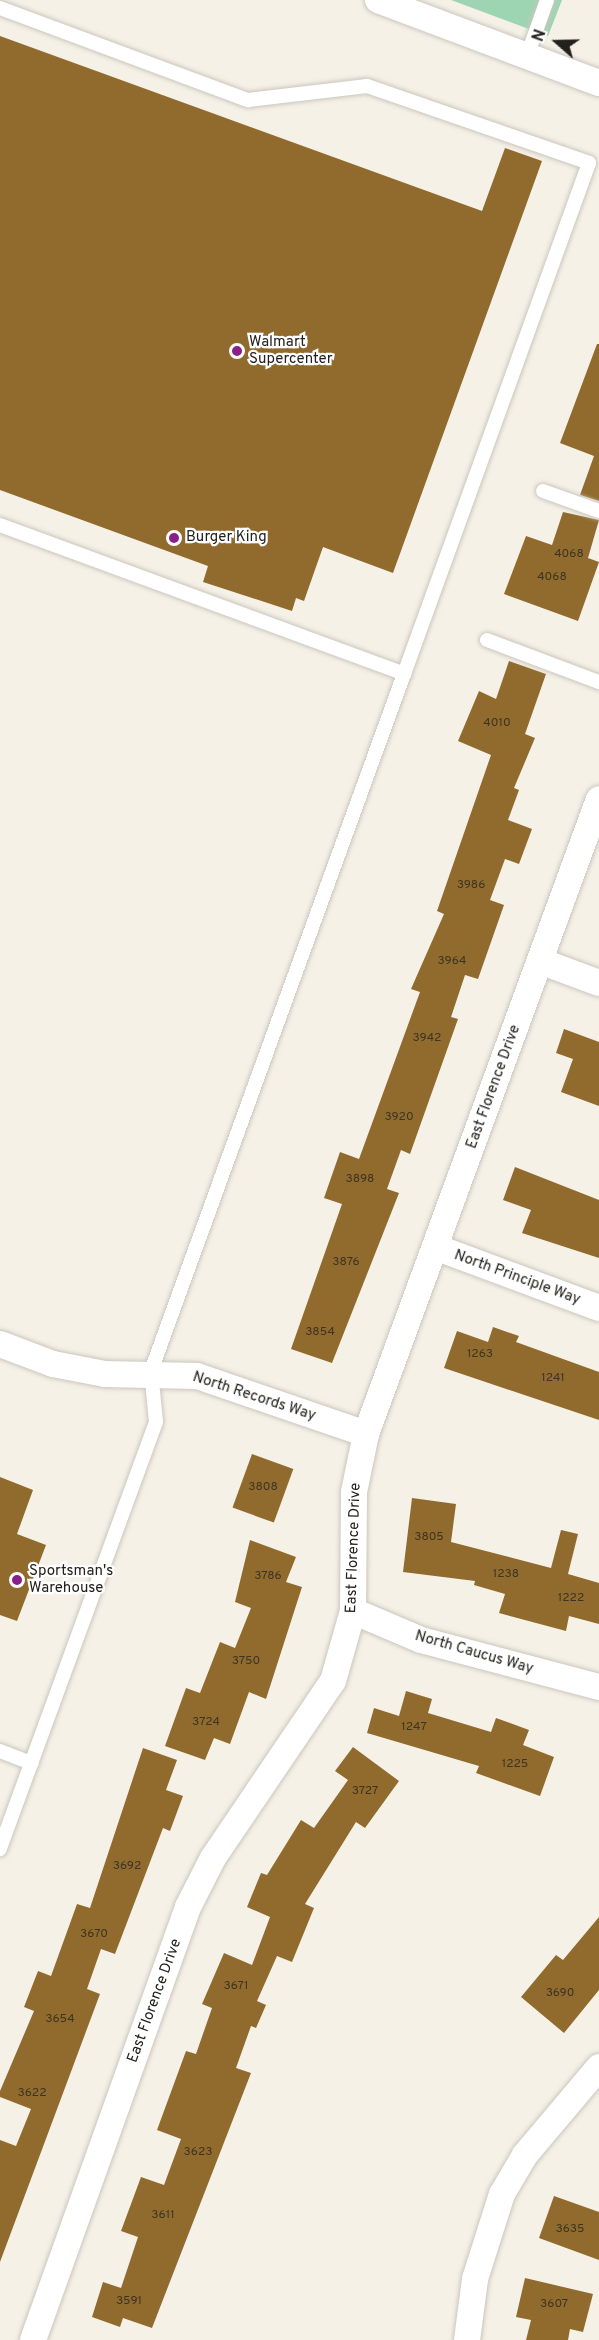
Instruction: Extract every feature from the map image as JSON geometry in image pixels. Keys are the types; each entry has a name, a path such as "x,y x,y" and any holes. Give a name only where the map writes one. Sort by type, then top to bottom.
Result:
{"street":[{"path":"378,0 599,83"},
{"name":"East Florence Drive","path":"33,2340 188,1907 213,1858 319,1707 344,1650 353,1611 354,1492 366,1434 599,798"},
{"path":"540,961 599,983"},
{"name":"North Principle Way","path":"435,1247 599,1308"},
{"name":"North Records Way","path":"0,1344 53,1364 105,1374 151,1371 197,1376 366,1434"},
{"name":"North Caucus Way","path":"353,1611 422,1640 599,1687"},
{"path":"467,2340 475,2279 502,2194 539,2136 599,2067"}],"lane":[{"path":"527,56 548,0"},
{"path":"0,8 248,100 367,86 589,163 151,1371 156,1422 0,1849"},
{"path":"543,491 599,511"},
{"path":"0,525 404,674"},
{"path":"487,640 599,682"},
{"path":"0,1751 32,1763"}],"green space":[{"path":"451,0 562,0 548,36"}],"building":[{"name":"Walmart Supercenter","path":"0,36 482,211 505,148 542,161 393,573 323,547 304,601 296,598 292,611 203,582 208,566 0,490"},
{"path":"597,344 599,344 599,501 580,495 594,456 560,443"},
{"path":"563,512 599,520 588,558 599,562 578,621 504,594 526,536 552,545"},
{"path":"509,661 546,674 525,734 535,738 514,788 519,790 508,820 532,829 519,864 505,859 490,900 504,905 478,979 465,975 451,1017 458,1019 410,1154 401,1150 387,1189 399,1193 332,1363 291,1349 342,1204 324,1198 340,1152 359,1159 420,992 411,989 444,914 437,911 491,755 458,741 479,691 496,699"},
{"path":"564,1029 599,1042 599,1106 561,1092 573,1059 556,1053"},
{"path":"515,1167 599,1200 599,1258 522,1233 531,1210 503,1200"},
{"path":"493,1327 519,1336 516,1342 599,1372 599,1420 444,1368 457,1331 488,1342"},
{"path":"252,1454 293,1469 274,1523 233,1508"},
{"name":"Sportsman's Warehouse","path":"0,1477 33,1490 17,1534 46,1545 17,1621 0,1615"},
{"path":"412,1498 456,1504 451,1542 551,1568 561,1530 578,1534 568,1574 599,1583 599,1624 569,1616 566,1631 499,1613 505,1594 474,1585 475,1581 403,1572"},
{"path":"250,1540 296,1557 286,1582 302,1587 266,1699 249,1692 230,1744 214,1738 205,1760 165,1746 186,1688 200,1693 220,1642 235,1648 251,1608 235,1602"},
{"path":"406,1691 432,1699 428,1713 491,1732 496,1718 529,1730 523,1745 554,1757 540,1796 476,1773 479,1766 367,1733 374,1708 399,1716"},
{"path":"353,1747 399,1781 365,1828 356,1822 305,1904 314,1908 292,1962 277,1956 257,2001 266,2005 256,2028 251,2026 236,2068 251,2073 152,2328 123,2318 120,2327 92,2317 103,2282 121,2288 138,2237 121,2231 141,2177 164,2185 181,2139 157,2130 186,2051 196,2054 212,2008 202,2004 224,1953 252,1965 270,1917 247,1907 261,1873 267,1875 301,1820 314,1828 348,1780 335,1771"},
{"path":"143,1748 177,1760 166,1790 183,1796 170,1831 163,1828 115,1954 101,1949 87,1989 100,1994 0,2262 0,2140 16,2146 31,2109 0,2097 0,2091 34,2011 24,2007 38,1971 51,1976 77,1904 90,1908"},
{"path":"599,1917 599,1990 564,2033 521,1997 556,1955 563,1960"},
{"path":"554,2196 599,2212 599,2260 539,2238"},
{"path":"525,2278 593,2294 583,2332 570,2329 568,2340 526,2340 531,2320 516,2317"}],"place":[{"name":"Walmart Supercenter","path":"237,351"},
{"name":"Burger King","path":"174,538"},
{"name":"Sportsman's Warehouse","path":"17,1580"}]}
